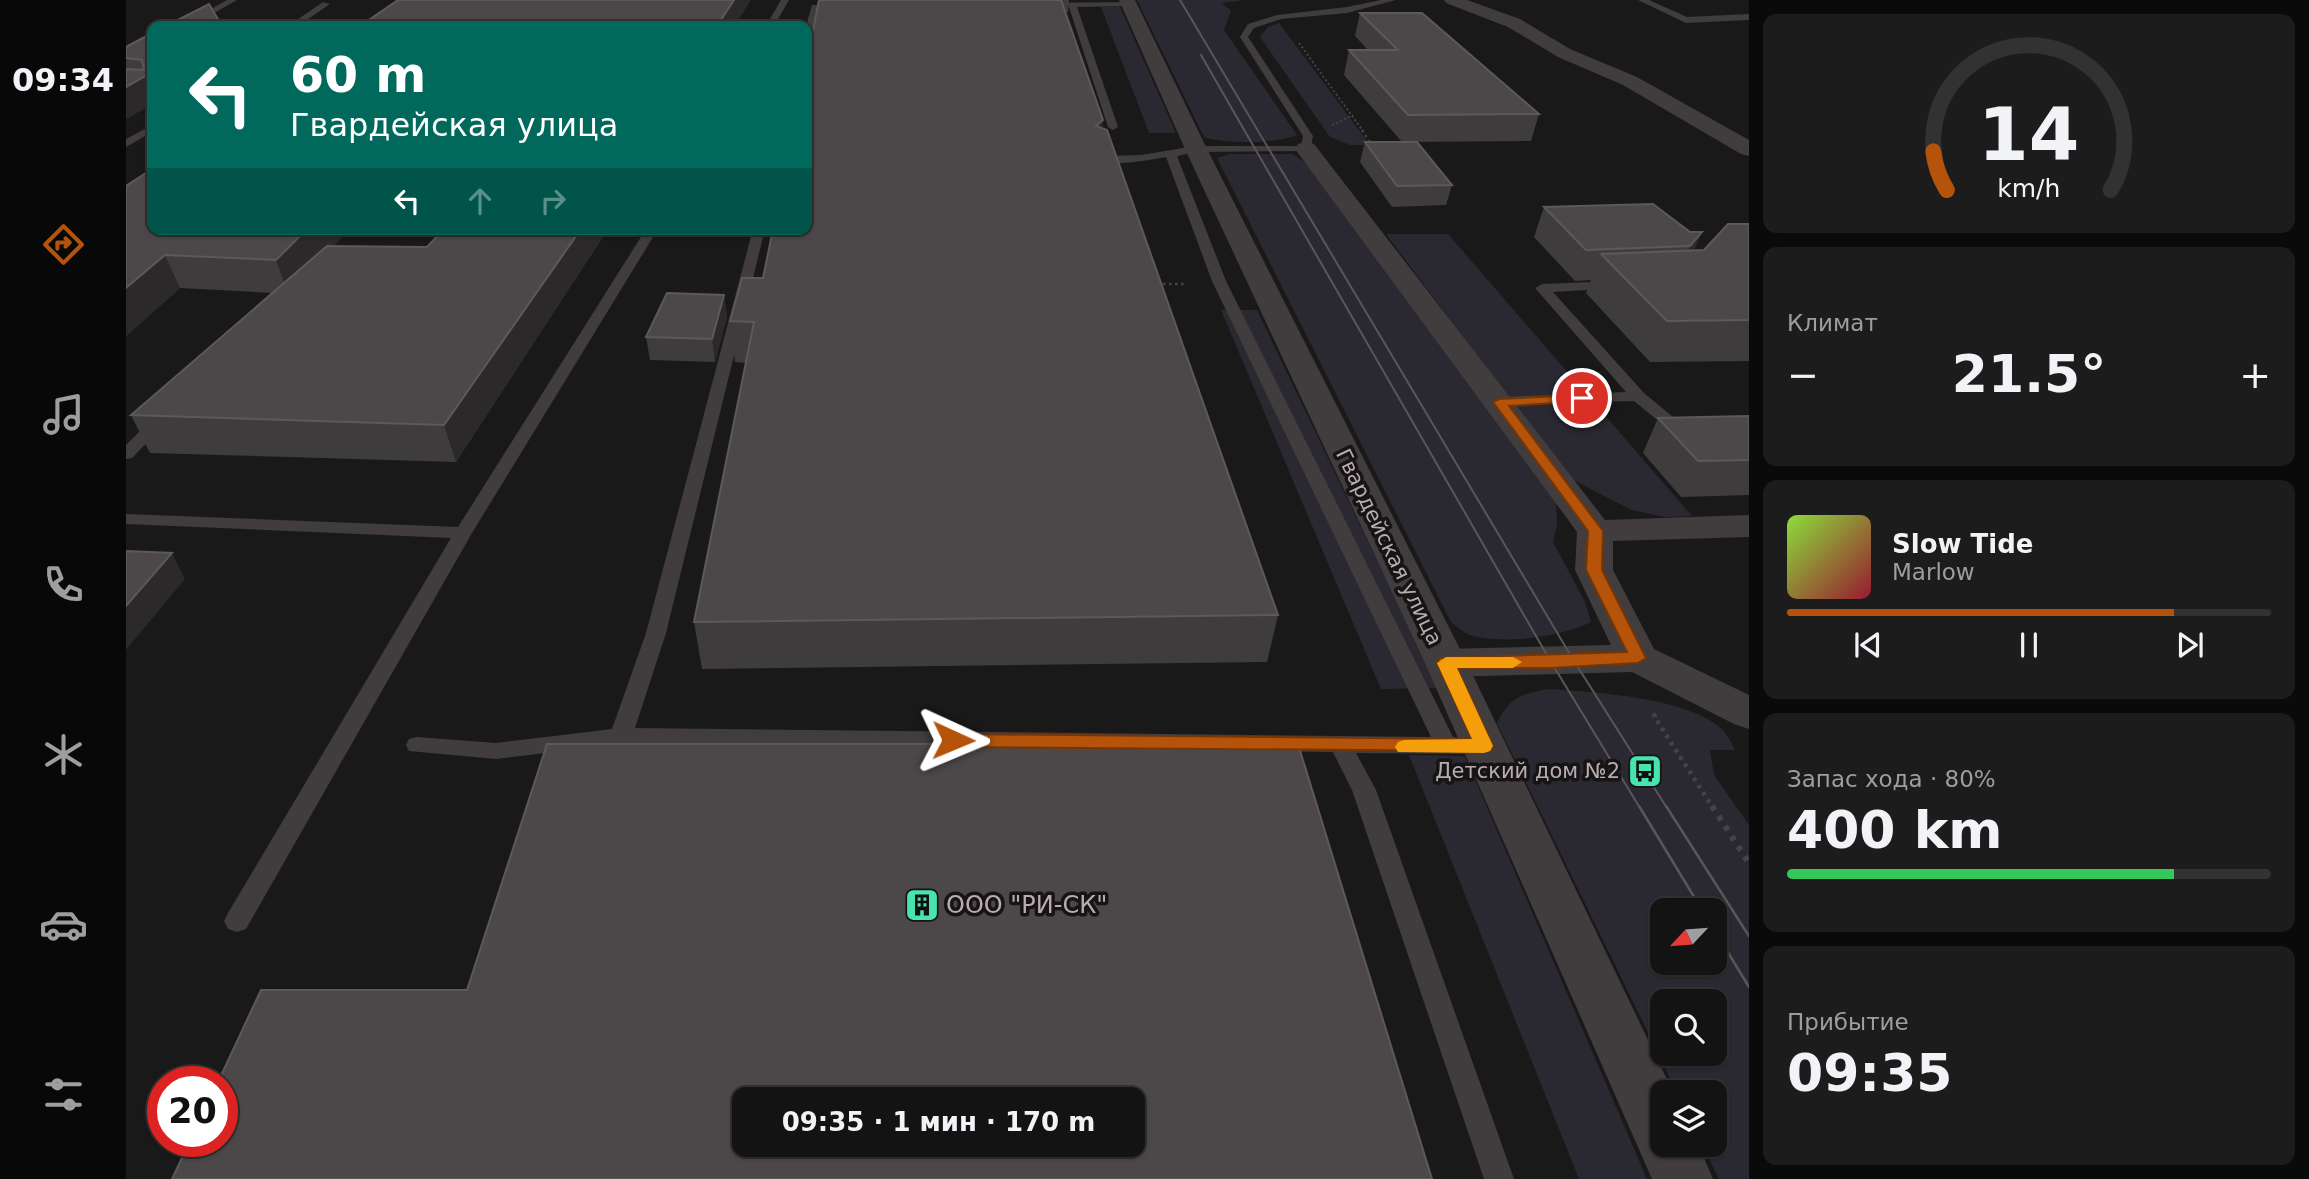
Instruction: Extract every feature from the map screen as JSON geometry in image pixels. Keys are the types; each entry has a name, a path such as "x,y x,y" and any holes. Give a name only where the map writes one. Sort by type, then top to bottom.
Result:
{"street":[{"path":"1452,0 1514,23 1564,53 1630,81 1749,149"},
{"name":"Гвардейская улица","path":"1128,2 1183,151 1446,663 1650,1108"},
{"path":"1306,149 1595,531 1594,570 1638,658"},
{"path":"1595,531 1749,526"},
{"path":"1446,663 1638,658 1749,713"},
{"path":"1673,1157 1683,1179"}],"lane":[{"path":"194,21 233,0"},
{"path":"773,21 785,0"},
{"path":"1102,159 1142,158 1183,151 1306,149 1308,136 1244,37 1251,26 1280,17 1347,10 1392,0"},
{"path":"1642,0 1686,20 1749,17"},
{"path":"1032,5 1128,2"},
{"path":"812,21 816,3 856,6"},
{"path":"300,21 326,4"},
{"path":"1073,5 1113,127"},
{"path":"126,144 147,131"},
{"path":"1183,151 1219,281 1447,747"},
{"path":"237,921 463,533 648,235"},
{"path":"621,736 656,633 757,235"},
{"path":"1631,285 1542,288 1638,396 1689,439 1701,439"},
{"path":"1499,402 1638,396"},
{"path":"126,454 173,408"},
{"path":"126,519 463,533"},
{"path":"417,745 496,751 621,736 1484,746"},
{"path":"1340,746 1364,790 1499,1179"}],"path":[{"path":"1280,17 1353,115 1374,149"},
{"path":"1155,284 1191,284"},
{"path":"1683,681 1654,716 1749,863"}],"shaded area":[{"path":"1137,0 1245,0 1222,3 1231,11 1224,30 1297,135 1251,142 1204,137"},
{"path":"1101,7 1120,7 1176,133 1149,133"},
{"path":"1279,23 1370,145 1350,145 1330,137 1260,37 1268,27"},
{"path":"1230,154 1293,154 1304,162 1361,230 1556,499 1557,525 1553,542 1585,602 1591,622 1548,635 1498,639 1470,635 1451,622 1217,158"},
{"path":"1386,234 1448,234 1692,516 1664,517 1632,510 1569,478"},
{"path":"1221,310 1257,310 1438,688 1381,689"},
{"path":"1547,689 1640,698 1665,704 1709,720 1724,731 1735,750 1710,750 1714,775 1749,825 1749,1179 1719,1179 1708,1157 1727,1157 1727,1080 1671,1080 1664,1066 1727,1066 1727,989 1650,989 1650,1037 1497,723 1511,702"},
{"path":"1409,755 1465,756 1647,1179 1579,1179"}],"building":[{"path":"398,0 734,0 720,21 367,21"},
{"path":"819,0 1061,0 1103,120 1096,126 1107,130 1278,615 694,622 754,322 730,321 742,278 763,278 772,235 812,235 812,36"},
{"path":"209,4 219,21 176,21"},
{"path":"1360,13 1422,13 1539,114 1408,115 1349,50 1398,50"},
{"path":"147,36 147,75 126,87 126,69 144,70 142,60 126,58 126,47"},
{"path":"1365,142 1417,142 1452,185 1397,186"},
{"path":"147,172 147,235 301,235 276,260 165,255 126,288 126,186"},
{"path":"1653,204 1690,232 1702,232 1690,246 1586,250 1544,207"},
{"path":"1728,224 1749,224 1749,320 1667,321 1601,254 1704,250"},
{"path":"438,235 577,235 444,425 131,415 327,246 427,247"},
{"path":"667,293 724,295 712,339 646,337"},
{"path":"1749,416 1749,460 1698,461 1658,418"},
{"path":"126,551 172,553 126,606"},
{"name":"ООО \"РИ-СК\"","path":"547,744 1298,744 1432,1179 172,1179 182,1157 238,1157 238,1066 225,1066 261,990 467,990"}],"tram line":[{"path":"1180,0 1574,661 1667,808"},
{"path":"1201,55 1551,662 1640,808"},
{"path":"1639,806 1695,898"},
{"path":"1666,806 1749,936"},
{"path":"1727,951 1749,987"}],"slow traffic":[{"path":"1404,747 1484,746 1446,663 1513,662"}],"place":[{"name":"Детский дом №2","path":"1645,771"},
{"name":"ООО \"РИ-СК\"","path":"922,905"}],"route":[{"path":"953,740 1484,746 1446,663 1638,658 1594,570 1595,531 1499,402 1582,398"}]}
